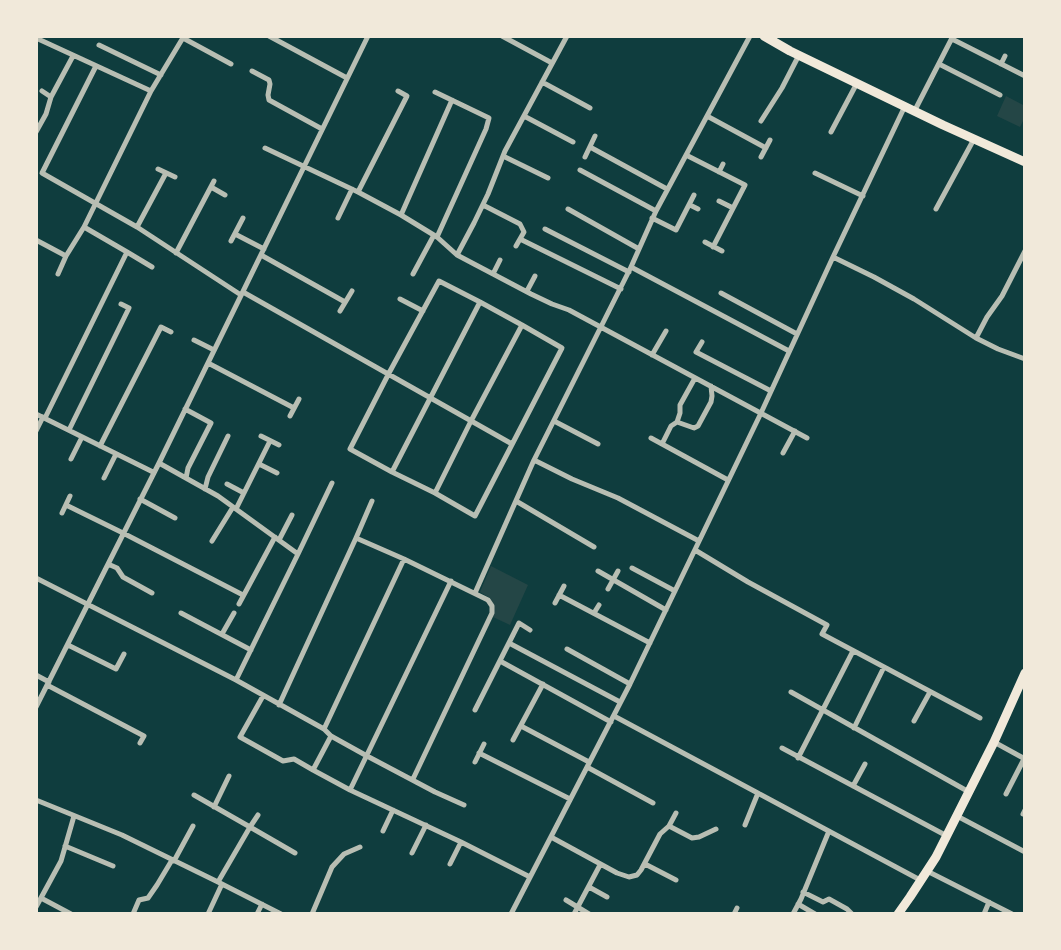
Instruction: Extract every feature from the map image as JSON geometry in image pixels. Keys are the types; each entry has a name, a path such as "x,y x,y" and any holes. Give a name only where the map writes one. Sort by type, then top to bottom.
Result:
{"main road":[{"path":"764,36 799,55 1025,162"},
{"path":"898,914 922,881 958,816 1025,673"}],"street":[{"path":"269,36 347,78"},
{"path":"36,707 159,463 368,36"},
{"path":"502,36 552,63"},
{"path":"456,255 483,205 497,175 503,156 566,36"},
{"path":"475,593 534,460 630,270 652,218 750,36"},
{"path":"58,274 66,256 84,227 151,91 184,37 231,64"},
{"path":"36,38 151,91"},
{"path":"915,110 953,38 1025,76"},
{"path":"99,45 161,75"},
{"path":"761,121 782,88 799,55"},
{"path":"36,132 46,114 51,97 73,56"},
{"path":"1001,64 1005,56"},
{"path":"940,64 1000,95"},
{"path":"96,66 42,173 137,227 242,293 512,444"},
{"path":"252,71 269,80 269,100 322,129"},
{"path":"542,82 590,108"},
{"path":"831,132 857,83"},
{"path":"338,218 407,96 398,91"},
{"path":"42,92 51,97"},
{"path":"413,274 435,236 486,129 489,118 434,92"},
{"path":"401,215 452,100"},
{"path":"511,914 650,643 771,392 905,106"},
{"path":"524,116 573,142"},
{"path":"707,116 766,148"},
{"path":"584,156 595,136"},
{"path":"936,209 974,139"},
{"path":"761,157 770,140"},
{"path":"590,147 667,189"},
{"path":"265,148 355,190 435,236 456,255 526,292 569,310 807,438"},
{"path":"686,155 745,185 713,246"},
{"path":"503,156 548,178"},
{"path":"719,172 723,164"},
{"path":"158,169 175,177"},
{"path":"580,170 656,210"},
{"path":"137,227 166,173"},
{"path":"815,173 862,196"},
{"path":"176,253 214,181"},
{"path":"210,187 225,195"},
{"path":"652,218 676,230 694,196"},
{"path":"719,202 733,208"},
{"path":"483,205 520,224 524,232 516,246"},
{"path":"690,205 698,209"},
{"path":"568,209 639,249"},
{"path":"231,241 243,218"},
{"path":"84,227 152,267"},
{"path":"545,229 789,351"},
{"path":"235,234 264,249"},
{"path":"520,239 621,288"},
{"path":"36,240 66,256"},
{"path":"705,242 722,251"},
{"path":"976,338 987,317 1002,296 1025,251"},
{"path":"36,431 127,252"},
{"path":"261,255 346,302"},
{"path":"833,257 914,299 976,338 1025,359"},
{"path":"493,274 500,260"},
{"path":"526,292 535,276"},
{"path":"439,281 562,348 475,516 350,449 423,311 439,281"},
{"path":"340,311 352,291"},
{"path":"721,293 797,334"},
{"path":"400,299 423,311"},
{"path":"392,472 480,302"},
{"path":"69,430 129,308 121,304"},
{"path":"435,493 522,325"},
{"path":"100,446 161,327 171,332"},
{"path":"652,355 666,331"},
{"path":"194,340 214,350"},
{"path":"702,342 696,352 771,392"},
{"path":"208,363 294,408"},
{"path":"662,444 671,426 677,422 680,405 695,378"},
{"path":"677,422 694,428 698,426 711,402 711,386"},
{"path":"290,416 299,399"},
{"path":"185,409 211,423 188,468 186,478"},
{"path":"36,414 153,472"},
{"path":"554,421 598,444"},
{"path":"783,453 795,431"},
{"path":"205,489 208,477 228,436"},
{"path":"261,436 279,445"},
{"path":"71,459 82,437"},
{"path":"651,438 728,480"},
{"path":"212,541 244,493 270,441"},
{"path":"104,478 116,454"},
{"path":"534,460 572,479 618,498 699,541"},
{"path":"159,463 218,496 298,554"},
{"path":"259,464 277,473"},
{"path":"236,680 332,483"},
{"path":"227,484 244,493"},
{"path":"62,514 70,496"},
{"path":"140,499 176,518"},
{"path":"279,705 372,501"},
{"path":"516,501 594,547"},
{"path":"66,505 124,533 243,596"},
{"path":"239,604 292,515"},
{"path":"356,538 475,593 488,600 492,606 492,613 413,779"},
{"path":"695,550 748,582 827,624 822,634 980,718"},
{"path":"324,729 404,559"},
{"path":"108,564 117,568 123,577 152,593"},
{"path":"632,568 675,591"},
{"path":"598,571 666,610"},
{"path":"608,589 618,571"},
{"path":"36,578 236,680 324,729 332,736 367,756 464,805"},
{"path":"350,790 450,581"},
{"path":"555,603 564,586"},
{"path":"559,595 650,643"},
{"path":"594,613 599,606"},
{"path":"181,613 251,650"},
{"path":"222,634 234,613"},
{"path":"475,710 519,624 530,630"},
{"path":"509,643 620,702"},
{"path":"68,644 116,669 124,654"},
{"path":"566,649 630,684"},
{"path":"798,758 853,651"},
{"path":"500,661 758,793 922,881"},
{"path":"854,728 884,667"},
{"path":"36,676 144,736 140,743"},
{"path":"514,740 543,684"},
{"path":"791,692 970,792"},
{"path":"914,721 930,692"},
{"path":"263,696 240,737 283,761 294,759 350,790 530,877"},
{"path":"100,713 104,706"},
{"path":"521,726 653,803"},
{"path":"313,770 332,736"},
{"path":"994,742 1024,759 1006,794"},
{"path":"475,762 484,744"},
{"path":"782,748 947,836"},
{"path":"479,753 570,799"},
{"path":"853,786 865,764"},
{"path":"214,807 230,776"},
{"path":"745,825 758,793"},
{"path":"194,795 295,853"},
{"path":"36,800 122,835 281,914"},
{"path":"383,831 393,810"},
{"path":"551,837 600,865 629,877 637,875 641,870 660,834 669,826 676,813"},
{"path":"208,914 220,883 258,815"},
{"path":"36,907 61,861 74,816"},
{"path":"958,816 1025,852"},
{"path":"133,914 139,900 148,898 157,885 193,826"},
{"path":"412,853 426,826"},
{"path":"669,826 692,838 699,838 716,829"},
{"path":"793,914 829,831"},
{"path":"450,864 461,842"},
{"path":"65,846 113,866"},
{"path":"312,914 332,867 344,854 360,847"},
{"path":"645,864 676,880"},
{"path":"574,914 600,865"},
{"path":"927,872 1012,914"},
{"path":"588,887 607,896"},
{"path":"803,892 822,902 829,899 848,909 852,914"},
{"path":"41,898 71,914"},
{"path":"566,900 589,914"},
{"path":"984,914 989,902"},
{"path":"258,914 262,904"},
{"path":"798,904 815,914"},
{"path":"734,914 737,908"}],"shaded area":[{"path":"1006,96 1025,106 1025,117 1020,127 997,116"},
{"path":"491,566 528,585 510,625 493,617 494,605 490,598 480,592"}]}
